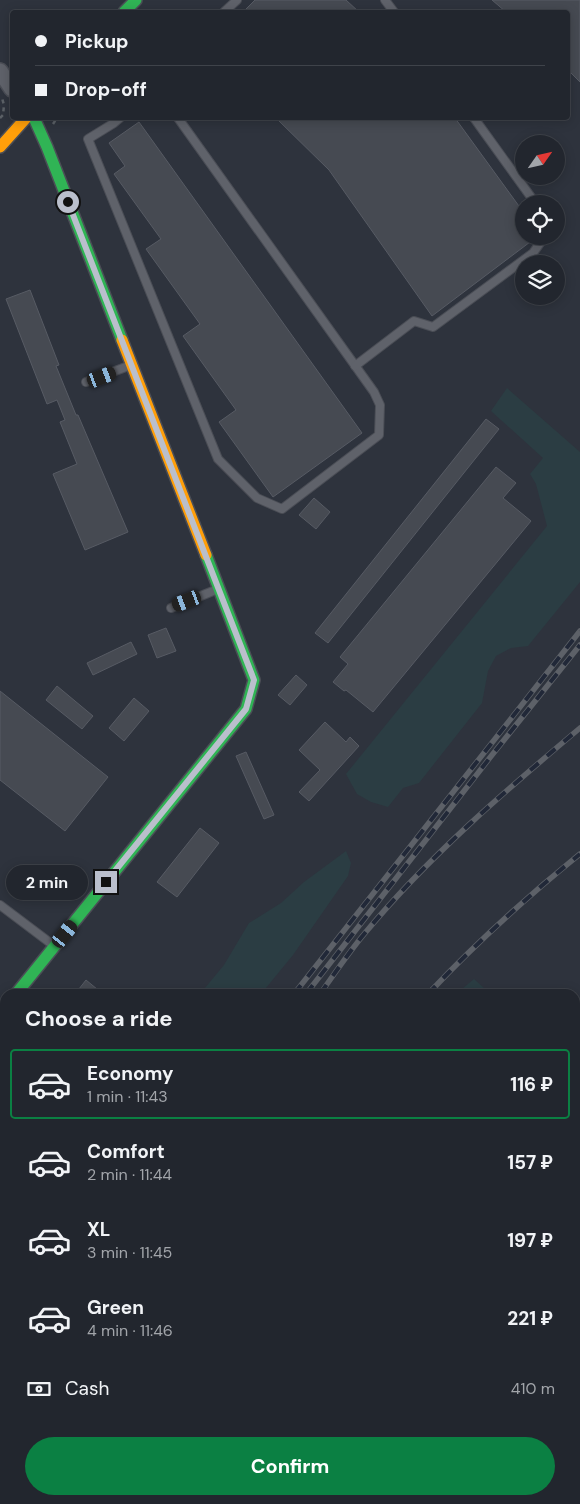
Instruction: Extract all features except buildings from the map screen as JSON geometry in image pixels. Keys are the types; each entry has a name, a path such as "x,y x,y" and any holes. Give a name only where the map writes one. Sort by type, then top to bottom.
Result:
{"street":[{"path":"126,10 136,0"},
{"path":"0,71 7,93"},
{"path":"0,146 24,120"},
{"path":"20,989 246,709 254,680 48,147 35,120"}],"lane":[{"path":"226,10 236,0"},
{"path":"118,120 88,139 218,459 257,498 282,509 379,435 380,405 374,392 179,120"},
{"path":"475,120 530,195"},
{"path":"355,366 414,321 433,327 533,253 539,245"},
{"path":"86,382 132,365"},
{"path":"171,608 218,589"},
{"path":"0,905 55,946"}],"path":[{"path":"0,118 3,115 7,93"}],"shaded area":[{"path":"507,388 580,452 580,582 528,646 511,648 496,656 488,671 482,703 419,783 403,788 388,807 371,802 357,794 346,774 547,526 536,484 530,474 543,458 491,411"},
{"path":"346,851 351,863 348,876 293,955 265,989 204,989 224,965 249,923 281,903 304,882"},
{"path":"474,979 484,989 462,989"}],"railway":[{"path":"298,989 580,631"},
{"path":"310,989 580,645"},
{"path":"324,989 359,940 415,877 495,801 580,728"},
{"path":"433,989 502,921 580,854"}],"traffic: fast":[{"path":"126,10 136,0"},
{"path":"35,120 122,340"},
{"path":"20,989 246,709 254,680 206,555"}],"traffic: slow":[{"path":"0,147 24,120"},
{"path":"122,340 206,555"}],"route":[{"path":"68,202 254,680 246,709 106,882"}]}
